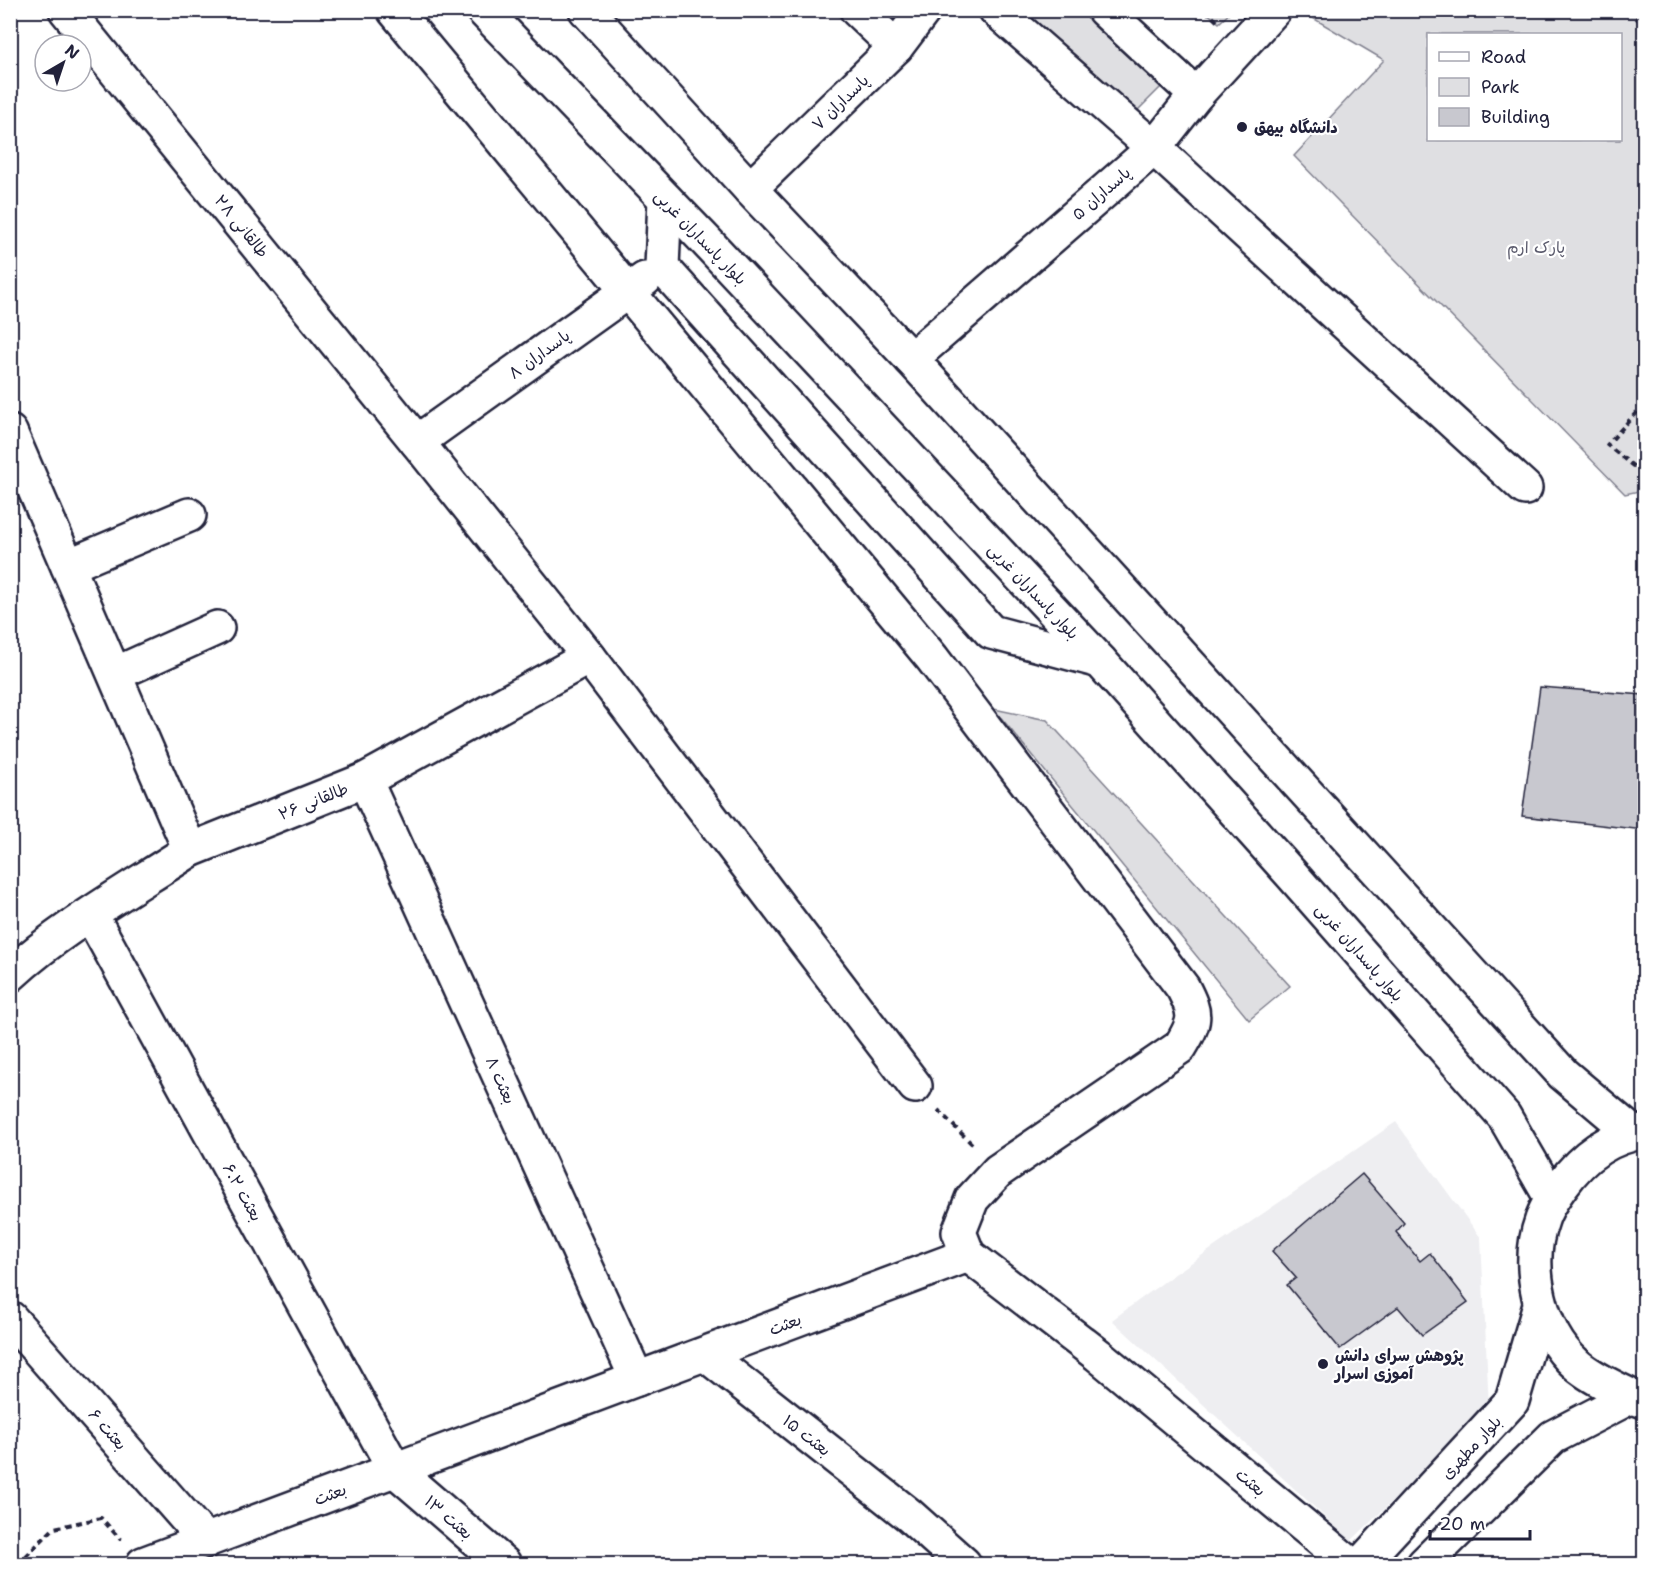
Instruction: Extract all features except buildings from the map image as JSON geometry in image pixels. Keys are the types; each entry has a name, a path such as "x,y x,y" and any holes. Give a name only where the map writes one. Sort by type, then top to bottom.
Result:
{"street":[{"name":"طالقانی ۲۸","path":"66,10 417,442"},
{"path":"394,10 932,658 1183,988 1192,1006 1192,1027 1180,1047 998,1171 972,1199 959,1232 968,1255"},
{"name":"بلوار پاسداران غربی","path":"483,10 665,199 1100,661 1504,1116 1552,1199"},
{"path":"586,10 750,189 911,359 1563,1074 1639,1132"},
{"path":"857,10 896,47"},
{"name":"پاسداران ۷","path":"750,189 896,47 924,10"},
{"path":"996,10 1154,148 1525,488"},
{"path":"1104,10 1196,95"},
{"name":"پاسداران ۵","path":"911,359 1154,148 1196,95 1274,10"},
{"path":"665,199 662,267 991,632 1100,661"},
{"name":"پاسداران ۸","path":"417,442 662,267"},
{"path":"10,432 190,850"},
{"path":"417,442 589,657 915,1086"},
{"path":"68,566 189,515"},
{"path":"115,674 218,628"},
{"name":"طالقانی ۲۶","path":"16,958 91,915 190,850 365,780 589,657"},
{"name":"بعثت ۸","path":"365,780 637,1379"},
{"name":"بعثت ۶.۲","path":"91,915 394,1470"},
{"path":"1637,1399 1576,1365 1555,1337 1540,1305 1535,1277 1535,1248 1541,1221 1552,1199 1574,1168 1602,1146 1639,1132"},
{"name":"بعثت","path":"143,1564 968,1255 1098,1355 1350,1564"},
{"name":"بلوار مطهری","path":"1361,1564 1512,1401 1540,1305"},
{"name":"بعثت ۶","path":"10,1318 206,1541"},
{"name":"بعثت ۱۵","path":"705,1354 909,1515 964,1564"},
{"path":"1424,1564 1552,1437 1637,1399"},
{"name":"بعثت ۱۳","path":"394,1470 504,1564"}],"path":[{"path":"1205,10 1219,23"},
{"path":"1628,10 1644,25"},
{"path":"1644,404 1607,445 1633,466 1644,465"},
{"path":"915,1086 998,1171"},
{"path":"18,1564 54,1528 101,1518 143,1564"}],"shaded area":[{"name":"پژوهش سرای دانش آموزی اسرار","path":"1396,1122 1481,1238 1489,1408 1351,1541 1112,1320"}],"green space":[{"path":"1010,11 1092,11 1168,80 1127,121"},
{"path":"1205,11 1232,11 1219,23"},
{"name":"پارک ارم","path":"1301,11 1644,11 1644,490 1625,494 1294,156 1384,60"},
{"path":"994,709 1047,720 1290,986 1249,1020"}],"place":[{"name":"دانشگاه بیهق","path":"1242,127"},
{"name":"پژوهش سرای دانش آموزی اسرار","path":"1323,1364"}]}
